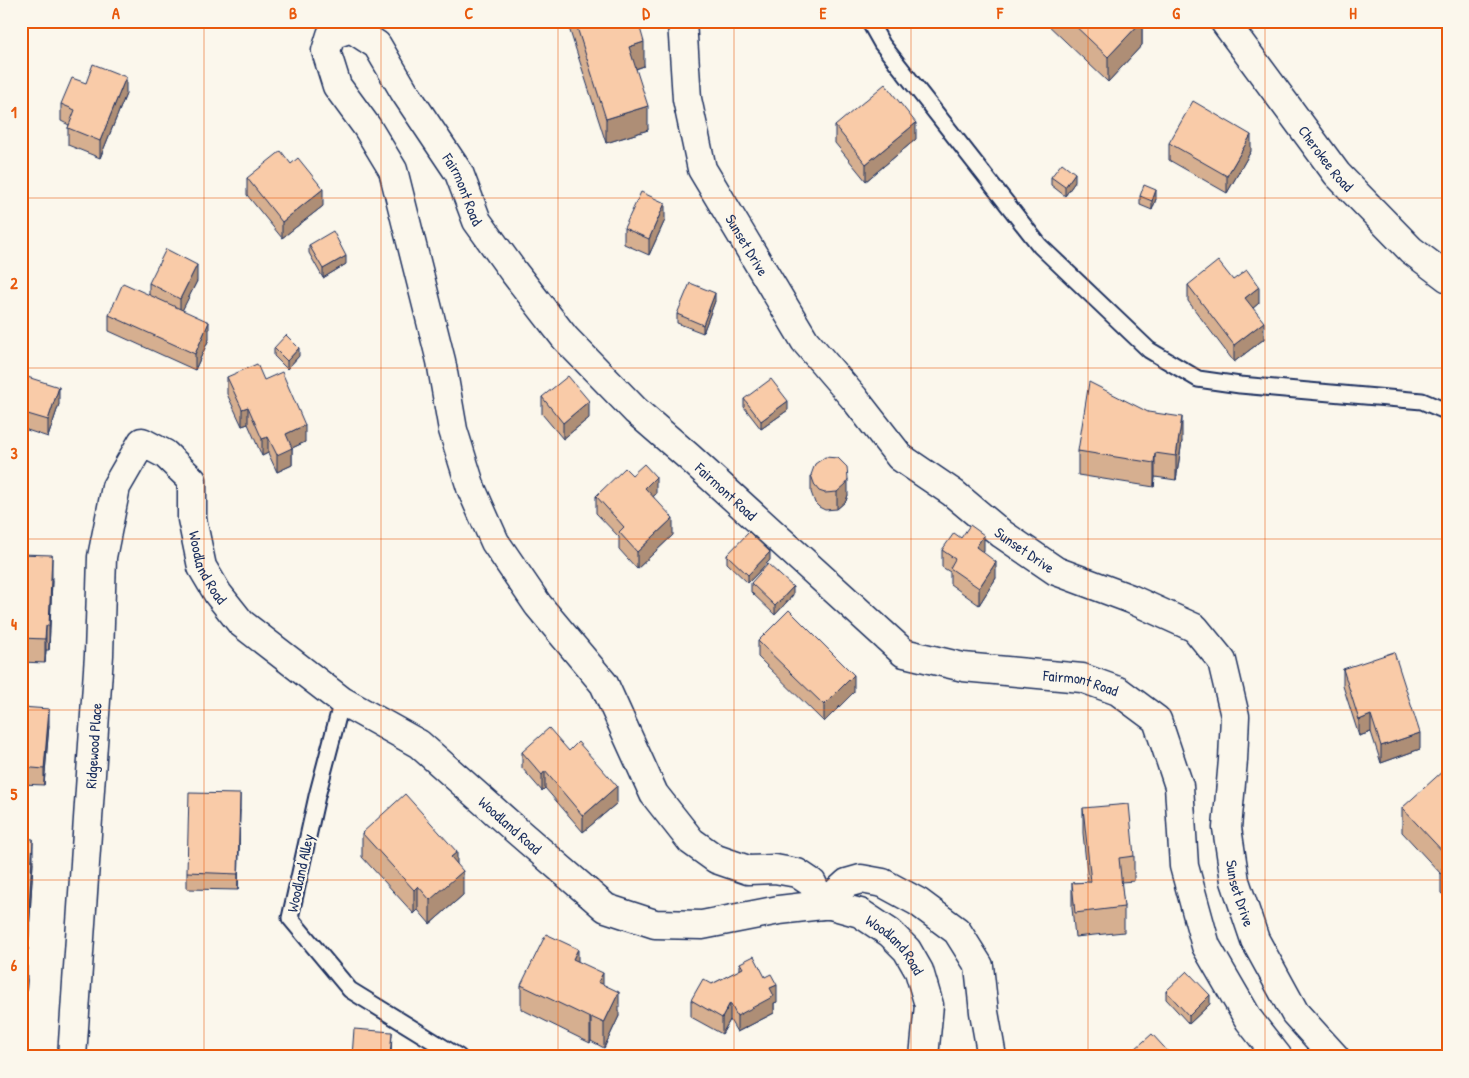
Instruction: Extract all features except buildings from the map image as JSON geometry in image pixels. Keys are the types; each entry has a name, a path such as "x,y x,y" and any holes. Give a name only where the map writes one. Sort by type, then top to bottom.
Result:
{"street":[{"name":"Sunset Drive","path":"682,21 687,99 702,168 806,341 900,457 953,493 1002,534 1056,571 1131,600 1195,628 1222,661 1234,716 1233,760 1227,828 1235,881 1255,940 1295,1013 1335,1057"},
{"name":"Cherokee Road","path":"1224,21 1337,174 1411,250 1448,278"},
{"name":"Fairmont Road","path":"826,905 812,882 797,873 775,869 748,870 716,859 690,841 654,794 604,684 538,605 495,542 471,488 453,430 441,361 393,170 367,128 337,86 326,51 331,35 351,28 377,44 404,90 459,173 477,220 513,272 566,338 636,411 904,653 963,667 1082,678 1118,691 1158,720 1179,786 1184,866 1206,946 1249,1020 1278,1057"},
{"name":"Woodland Road","path":"142,442 165,454 192,480 192,519 202,567 218,594 241,622 342,701 419,744 606,908 655,924 702,925 779,910 826,905 860,913 890,932 907,950 919,971 929,1005 924,1057"},
{"name":"Ridgewood Place","path":"72,1057 100,655 102,557 116,487 142,442"},
{"path":"826,905 847,883 861,879 883,883 918,902 957,931 979,966 984,1012 992,1057"}],"lane":[{"path":"869,21 882,44 1040,246 1149,350 1198,378 1240,385 1422,401 1448,412"},
{"name":"Woodland Alley","path":"342,701 317,796 290,918 350,990 459,1057"}]}
